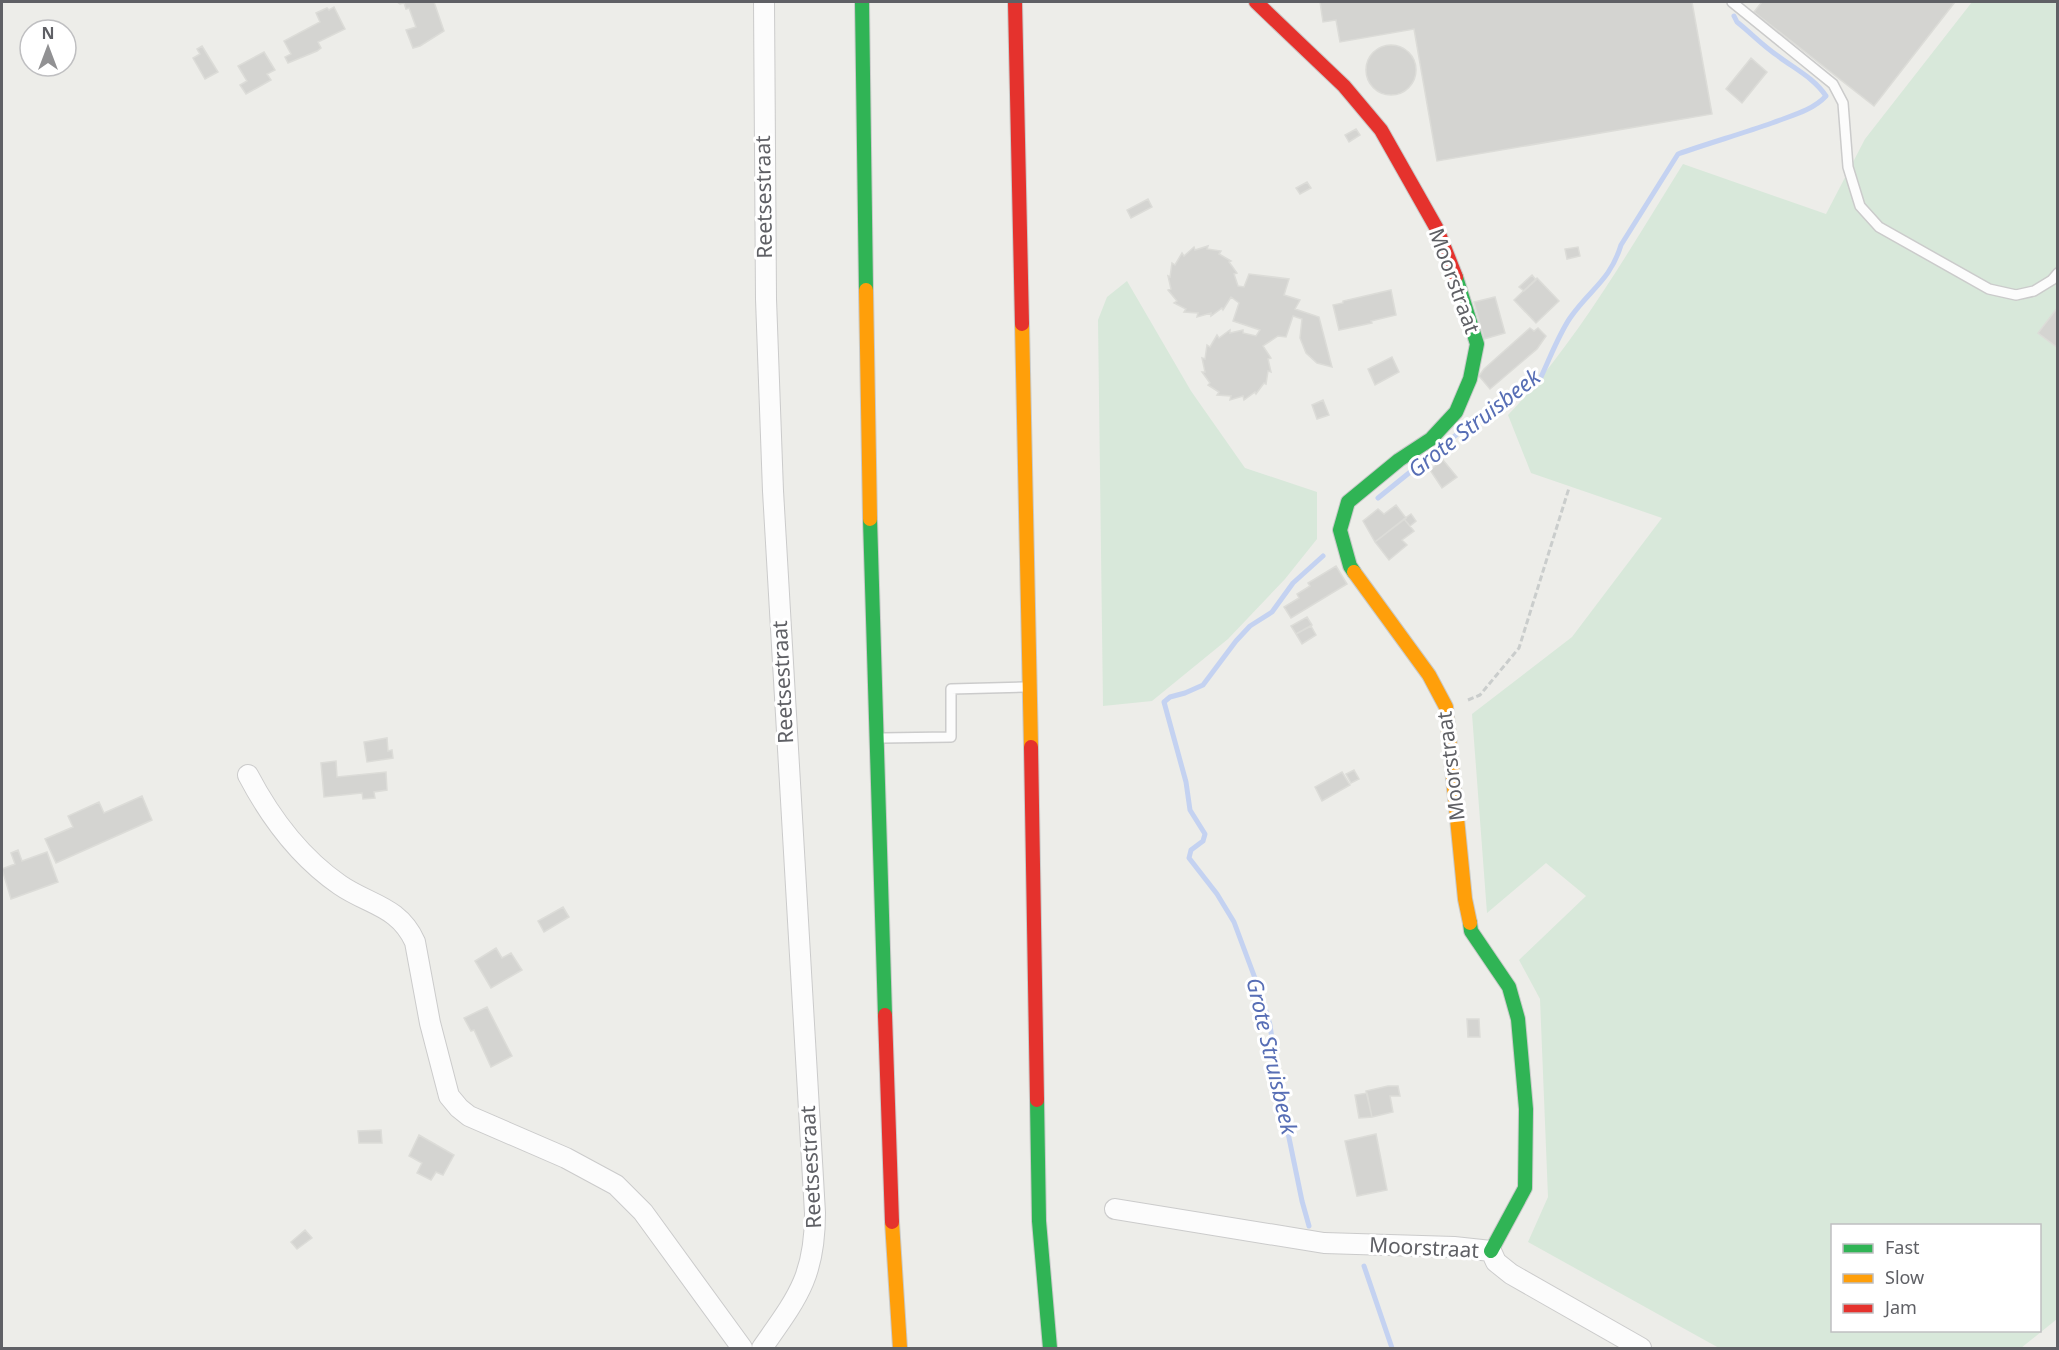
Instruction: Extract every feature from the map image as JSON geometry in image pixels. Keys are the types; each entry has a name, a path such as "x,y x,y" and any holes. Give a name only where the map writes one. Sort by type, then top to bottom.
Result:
{"main road":[{"path":"862,2 871,582 893,1259 900,1348"},
{"path":"1015,2 1039,1221 1050,1348"},
{"name":"Moorstraat","path":"1256,2 1344,86 1382,130 1437,229 1455,275 1477,344 1470,379 1456,412 1431,439 1399,460 1348,502 1340,530 1350,566 1429,675 1446,707 1465,899 1471,931 1509,987 1518,1019 1526,1109 1524,1188 1491,1251"}],"street":[{"name":"Reetsestraat","path":"762,1348 794,1302 806,1280 815,1240 772,491 766,298 764,2"},
{"path":"248,775 264,806 319,868 341,885 391,911 410,931 415,942 430,1023 444,1079 449,1096 459,1108 469,1116 566,1158 616,1185 643,1212 742,1348"},
{"name":"Moorstraat","path":"1114,1209 1324,1243 1454,1247 1491,1251"},
{"path":"1491,1251 1496,1262 1511,1274 1641,1348"}],"lane":[{"path":"1732,2 1833,84 1843,103 1848,167 1860,206 1879,226 1989,289 2016,295 2034,291 2052,280 2058,273"},
{"path":"876,738 951,737 951,689 1030,687"}],"path":[{"path":"1446,707 1480,695 1519,648 1569,488"}],"green space":[{"path":"1972,2 2057,2 2057,1319 2041,1332 2041,1224 1831,1224 1831,1332 2041,1332 2021,1348 1719,1348 1528,1242 1548,1197 1540,999 1519,960 1586,896 1546,863 1487,913 1472,714 1572,637 1662,518 1531,473 1508,415 1580,326 1683,164 1826,214 1865,139"},
{"path":"1127,281 1191,391 1245,468 1317,492 1317,539 1285,579 1228,639 1152,701 1103,706 1098,320 1107,297"}],"building":[{"path":"397,2 434,2 444,31 413,48 406,30 416,27 409,8 406,9 404,3"},
{"path":"1320,2 1692,2 1712,114 1437,161 1414,29 1340,42 1336,20 1323,22"},
{"path":"1762,2 1955,2 1874,106 1754,12"},
{"path":"334,7 345,29 318,42 321,48 317,51 288,63 285,57 291,54 284,41 320,22 316,13"},
{"path":"1396,45 1409,52 1415,60 1415,80 1409,88 1401,94 1386,95 1373,88 1367,80 1366,65 1373,52 1381,46"},
{"path":"202,46 218,72 205,79 193,58 200,54 197,49"},
{"path":"264,52 275,70 267,74 271,80 246,94 240,85 247,81 238,66"},
{"path":"1751,58 1767,72 1742,103 1726,89"},
{"path":"1356,129 1360,135 1349,142 1345,135"},
{"path":"1307,182 1311,188 1300,194 1296,188"},
{"path":"1148,199 1152,207 1131,218 1127,210"},
{"path":"1208,246 1207,249 1221,251 1219,254 1231,261 1229,262 1237,273 1234,274 1238,286 1244,287 1249,274 1289,279 1284,295 1300,300 1295,309 1319,317 1332,367 1317,363 1306,353 1300,338 1302,319 1293,316 1286,337 1278,336 1263,346 1271,358 1268,359 1271,372 1268,371 1266,384 1264,383 1256,394 1255,392 1244,400 1243,396 1230,400 1231,396 1217,395 1219,392 1208,385 1210,383 1202,372 1205,372 1202,358 1205,359 1207,345 1210,347 1217,335 1219,338 1230,330 1230,333 1243,330 1243,333 1256,336 1260,330 1233,321 1239,303 1231,297 1223,310 1222,308 1211,316 1211,313 1197,317 1198,313 1184,312 1186,309 1174,303 1177,301 1168,290 1171,289 1168,276 1170,277 1172,263 1175,265 1182,253 1184,256 1194,247 1195,250"},
{"path":"1578,247 1580,256 1567,259 1565,249"},
{"path":"1532,275 1536,280 1524,291 1519,287"},
{"path":"1537,278 1559,301 1536,323 1514,300"},
{"path":"1391,290 1396,315 1339,330 1333,305"},
{"path":"1495,297 1505,333 1484,339 1474,302"},
{"path":"2058,307 2058,348 2038,333"},
{"path":"1530,328 1534,331 1538,328 1546,336 1537,349 1490,389 1479,376"},
{"path":"1392,357 1399,372 1375,385 1368,369"},
{"path":"1323,400 1329,415 1317,419 1312,405"},
{"path":"1443,460 1457,477 1442,488 1430,470"},
{"path":"1396,505 1406,518 1375,542 1363,521 1378,509 1384,514"},
{"path":"1411,514 1416,521 1410,526 1404,519"},
{"path":"1404,519 1414,531 1402,540 1407,545 1389,560 1375,542"},
{"path":"1336,566 1347,584 1291,618 1284,607 1299,598 1297,594 1310,586 1308,583"},
{"path":"1307,617 1312,625 1296,634 1291,626"},
{"path":"1311,626 1316,635 1302,644 1296,634"},
{"path":"387,738 388,751 392,750 393,758 367,762 364,742"},
{"path":"336,761 337,777 386,772 387,790 374,792 375,798 363,799 362,793 324,797 321,763"},
{"path":"1354,770 1359,779 1351,783 1346,774"},
{"path":"1342,772 1350,785 1322,801 1315,787"},
{"path":"142,796 152,820 56,863 45,839 73,827 68,816 99,802 104,813"},
{"path":"18,850 22,861 47,852 58,882 11,899 2,869 15,864 11,853"},
{"path":"563,907 569,917 544,932 538,921"},
{"path":"496,948 502,958 511,953 522,970 491,988 475,961"},
{"path":"487,1007 512,1056 491,1067 474,1030 471,1031 464,1018"},
{"path":"1467,1019 1479,1019 1480,1037 1468,1037"},
{"path":"1398,1086 1400,1096 1390,1096 1393,1112 1372,1117 1366,1091"},
{"path":"1367,1093 1372,1117 1359,1118 1355,1095"},
{"path":"381,1130 382,1143 359,1143 358,1131"},
{"path":"1376,1134 1387,1190 1357,1196 1345,1141"},
{"path":"419,1135 454,1155 443,1175 436,1172 431,1180 417,1173 422,1163 409,1156"},
{"path":"305,1230 312,1238 297,1249 291,1242"}],"waterway":[{"name":"Grote Struisbeek","path":"1442,446 1488,410 1535,383 1541,377 1566,325 1577,308 1611,268 1621,245 1678,154 1793,115 1814,106 1826,96 1810,79 1767,48 1737,22 1734,16"},
{"name":"Grote Struisbeek","path":"1378,498 1430,456"},
{"name":"Grote Struisbeek","path":"1309,1226 1280,1094 1270,1025 1262,997 1234,922 1217,894 1189,858 1191,850 1203,841 1205,834 1190,810 1186,782 1164,702 1170,697 1203,685 1236,641 1250,626 1272,612 1293,583 1323,556"},
{"name":"Grote Struisbeek","path":"1364,1266 1392,1348"}],"traffic: fast":[{"path":"862,2 866,290"},
{"path":"1354,572 1350,566 1340,530 1348,502 1399,460 1431,439 1456,412 1470,379 1477,344 1456,277"},
{"path":"870,519 885,1015"},
{"path":"1470,923 1471,931 1509,987 1518,1019 1526,1109 1525,1188 1491,1251"},
{"path":"1037,1100 1039,1221 1050,1348"}],"traffic: slow":[{"path":"866,290 870,519"},
{"path":"1022,324 1031,747"},
{"path":"1354,572 1429,675 1446,707 1465,899 1470,923"},
{"path":"892,1222 900,1348"}],"traffic: jam":[{"path":"1015,2 1022,324"},
{"path":"1256,2 1344,86 1381,130 1437,229 1456,277"},
{"path":"1031,747 1037,1100"},
{"path":"885,1015 892,1222"}]}
